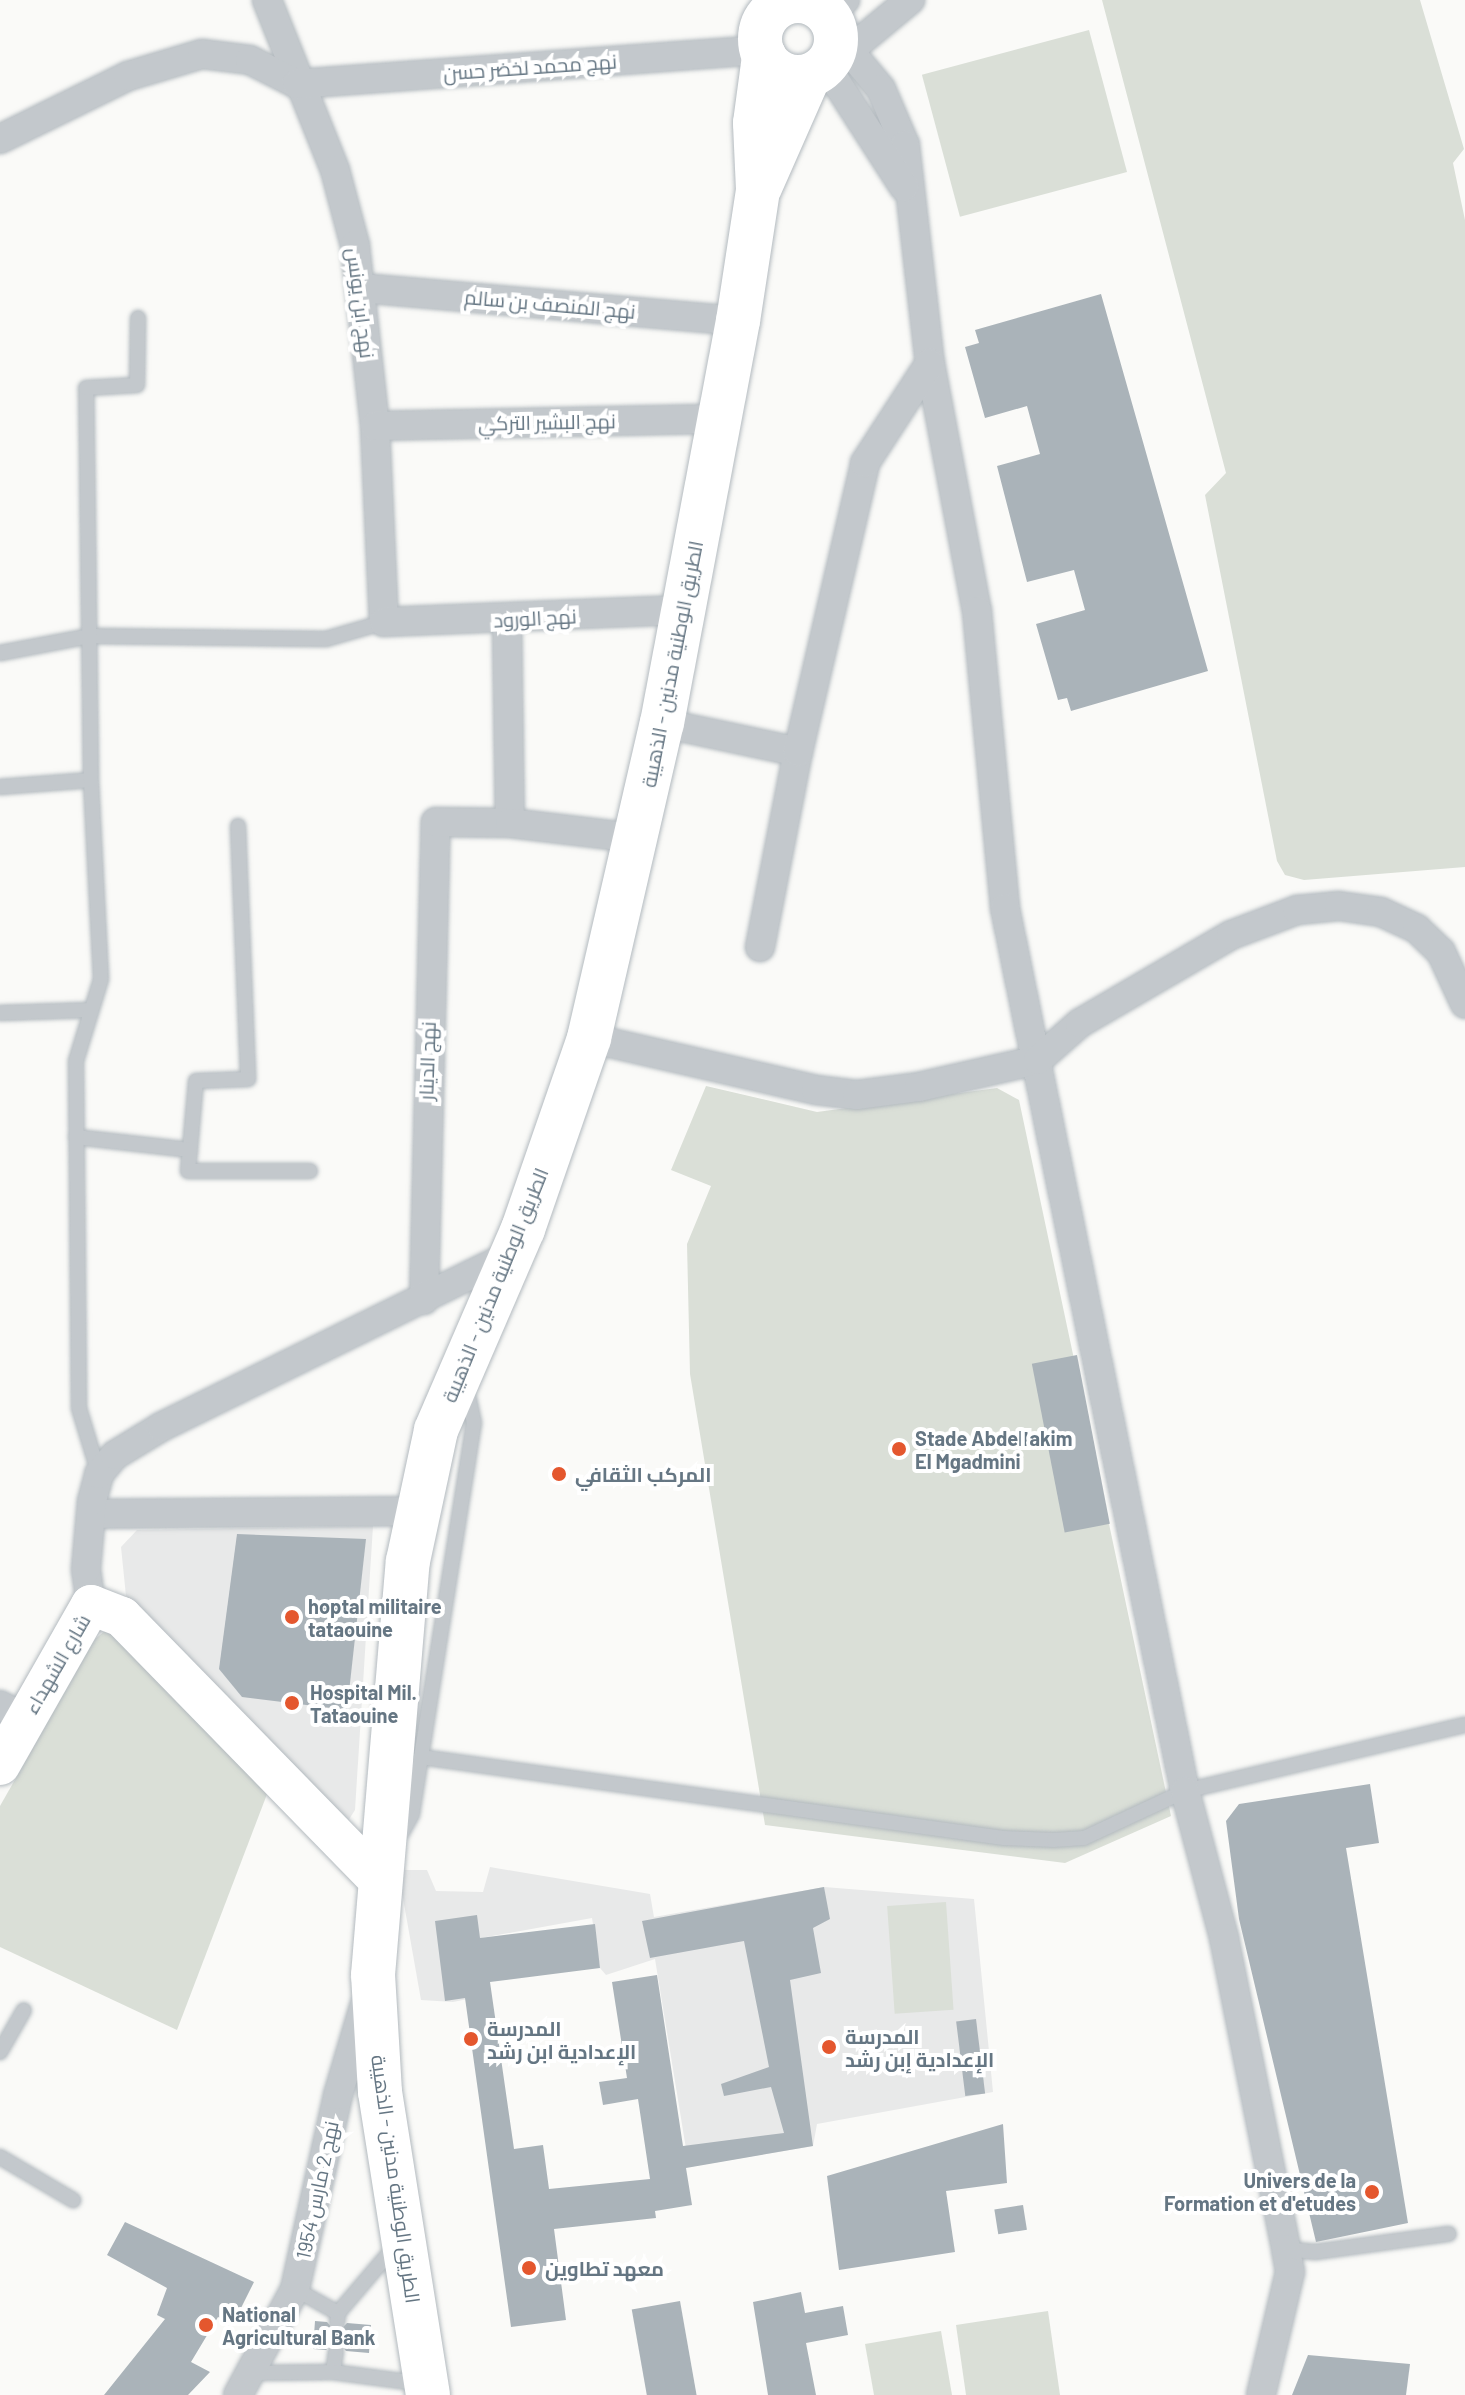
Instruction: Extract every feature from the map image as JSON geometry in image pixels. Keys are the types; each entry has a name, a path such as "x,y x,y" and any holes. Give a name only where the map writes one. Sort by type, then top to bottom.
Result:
{"main road":[{"path":"799,1 829,34 787,76 767,30 799,1"},
{"name":"الطريق الوطنية مدنين - الذهيبة","path":"427,2390 380,2092 373,1975 378,1879 417,1511 436,1430 511,1255 589,1038 662,723 738,321 758,190 755,123 767,30"},
{"name":"الطريق الوطنية مدنين - الذهيبة","path":"758,190 829,34"},
{"path":"91,1605 122,1617 378,1879"},
{"name":"شارع الشهداء","path":"0,1765 13,1712 91,1605"}],"street":[{"name":"نهج ابن يونس","path":"267,0 297,84 335,170 361,288 375,426 384,622"},
{"path":"910,0 829,34 907,191 930,363 977,611 1005,908 1185,1791 1224,1938 1286,2249 1290,2272 1261,2395"},
{"name":"نهج محمد لخضر حسن","path":"297,84 767,30"},
{"path":"1,133 128,76 202,54 250,60 297,84"},
{"name":"نهج المنصف بن سالم","path":"361,288 738,321"},
{"path":"760,947 798,752 865,463 930,363"},
{"name":"نهج البشير التركي","path":"375,426 719,419"},
{"name":"نهج الورود","path":"384,622 685,610"},
{"path":"507,619 510,823 636,838"},
{"path":"662,723 798,752"},
{"name":"نهج الدينار","path":"424,1300 436,822 510,823"},
{"path":"589,1038 857,1095 919,1087 1038,1060 1080,1023 1231,935 1297,910 1339,906 1381,912 1417,929 1441,952 1465,1004"},
{"path":"91,1605 86,1569 91,1514 99,1474 115,1455 161,1427 511,1255"},
{"path":"91,1514 417,1511"},
{"name":"نهج 2 مارس 1954","path":"246,2384 295,2289 338,2095 373,1975"}],"lane":[{"path":"99,1474 79,1408 76,1061 101,979 91,780 86,388 137,385 138,318"},
{"path":"0,653 90,636 326,639 384,622"},
{"path":"0,787 91,780"},
{"path":"238,826 248,1079 196,1081 188,1171 310,1171"},
{"path":"0,1013 91,1010"},
{"path":"76,1137 190,1150"},
{"path":"378,1879 412,1814 474,1423 462,1365"},
{"path":"421,1757 1029,1839 1084,1838 1185,1791 1465,1725"},
{"path":"0,2052 24,2010"},
{"path":"0,2157 73,2200"},
{"path":"1286,2249 1315,2252 1449,2234"},
{"path":"295,2289 338,2318 403,2237"},
{"path":"333,2372 336,2351"},
{"path":"246,2384 333,2372 427,2390"}],"shaded area":[{"path":"1102,0 1420,0 1464,149 1453,163 1465,220 1465,867 1304,880 1285,875 1277,861 1205,495 1226,473"},
{"path":"1089,30 1127,172 960,217 922,75"},
{"name":"Stade Abdelاakim El Mgadmini","path":"706,1086 817,1112 997,1088 1019,1100 1171,1816 1065,1863 765,1825 690,1374 687,1244 711,1186 671,1170"},
{"name":"Hospital Mil. Tataouine","path":"373,1526 355,1810 348,1821 329,1820 126,1596 121,1547 137,1530"},
{"path":"106,1630 113,1630 269,1789 177,2030 0,1947 0,1806 95,1639"},
{"name":"المدرسة الإعدادية إبن رشد","path":"490,1867 650,1894 654,1917 824,1887 974,1899 993,2092 817,2124 813,2146 689,2167 655,1959 606,1975 600,1968 592,1918 481,1938 487,1995 453,2002 421,2000 398,1870 427,1870 436,1891 483,1892"},
{"path":"946,1902 954,2010 895,2014 887,1906"},
{"path":"1048,2311 1060,2395 966,2395 956,2325"},
{"path":"941,2331 952,2395 874,2395 865,2344"}],"building":[{"path":"1101,294 1208,671 1071,711 1067,698 1058,700 1036,624 1085,610 1074,570 1027,582 997,466 1040,454 1027,406 985,418 965,347 979,343 975,330"},
{"path":"1077,1355 1110,1524 1065,1533 1032,1364"},
{"name":"hoptal militaire tataouine","path":"237,1534 366,1539 347,1710 242,1697 219,1669"},
{"path":"1370,1784 1379,1843 1346,1848 1408,2223 1316,2242 1239,1919 1226,1821 1239,1804"},
{"path":"824,1887 830,1919 813,1928 821,1973 790,1980 813,2146 686,2168 692,2205 655,2211 656,2218 554,2229 566,2320 511,2327 465,1998 445,2001 435,1921 477,1915 480,1938 595,1924 600,1968 490,1982 514,2149 543,2145 549,2189 650,2179 638,2099 603,2105 599,2082 627,2078 612,1982 657,1975 683,2146 784,2133 771,2087 724,2096 721,2084 769,2067 744,1941 650,1958 642,1921"},
{"path":"976,2019 985,2093 965,2096 956,2021"},
{"path":"1003,2124 1007,2183 946,2191 955,2252 839,2270 827,2176"},
{"path":"1023,2205 1027,2230 998,2234 994,2210"},
{"path":"125,2222 254,2282 233,2324 218,2317 191,2362 210,2372 188,2395 104,2395 165,2319 157,2315 167,2288 107,2255"},
{"path":"801,2292 805,2313 843,2306 848,2335 806,2343 816,2395 768,2395 753,2302"},
{"path":"680,2301 697,2395 647,2395 632,2310"},
{"path":"315,2321 327,2322 337,2333 347,2323 371,2325 369,2353 346,2351 337,2341 326,2350 313,2349"},
{"path":"1308,2355 1410,2364 1406,2395 1292,2395"}],"place":[{"name":"Stade Abdelاakim El Mgadmini","path":"899,1449"},
{"name":"المركب الثقافي","path":"559,1474"},
{"name":"hoptal militaire tataouine","path":"292,1617"},
{"name":"Hospital Mil. Tataouine","path":"292,1703"},
{"name":"المدرسة الإعدادية ابن رشد","path":"471,2039"},
{"name":"المدرسة الإعدادية إبن رشد","path":"829,2047"},
{"name":"Univers de la Formation et d'etudes","path":"1372,2192"},
{"name":"معهد تطاوين","path":"529,2268"},
{"name":"National Agricultural Bank","path":"206,2325"}]}
